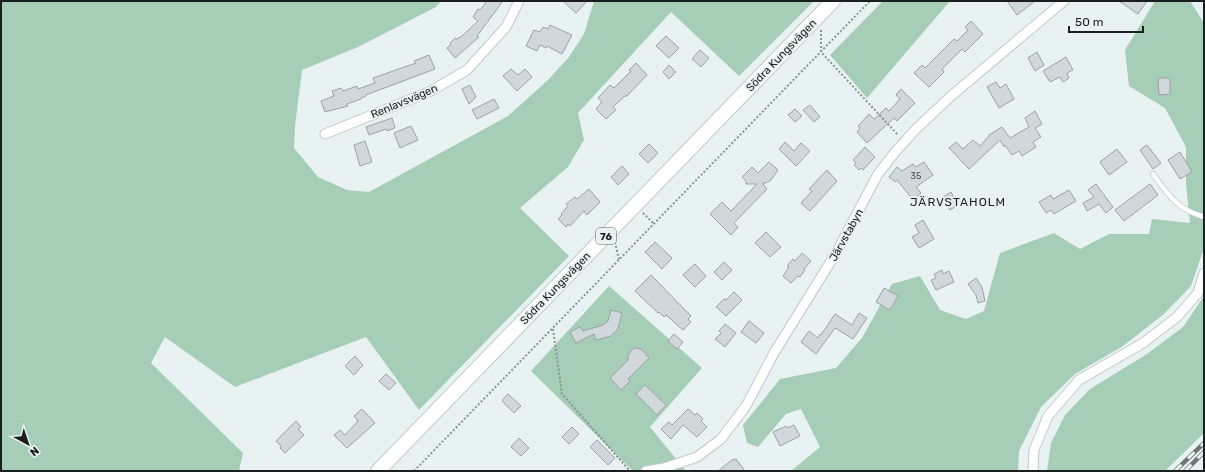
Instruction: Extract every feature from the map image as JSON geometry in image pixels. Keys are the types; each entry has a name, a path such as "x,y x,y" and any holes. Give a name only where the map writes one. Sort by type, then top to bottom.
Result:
{"main road":[{"name":"Södra Kungsvägen","path":"378,471 833,1"}],"street":[{"name":"Renlavsvägen","path":"325,134 431,91 467,70 506,27 519,1"},
{"name":"Järvstabyn","path":"646,471 664,468 697,457 721,439 746,406 774,353 836,253 878,174 904,142 950,97 1064,1"},
{"path":"1033,471 1034,450 1048,416 1070,390 1079,380 1143,343 1177,317 1198,293 1204,273"}],"lane":[{"path":"1153,174 1170,197 1185,209 1204,217"}],"path":[{"path":"414,471 870,1"},
{"path":"822,12 821,52 904,142"},
{"path":"635,205 654,224"},
{"path":"612,229 619,260"},
{"path":"553,328 562,394 630,471"}],"green space":[{"path":"1,1 441,1 436,7 358,47 302,70 295,126 294,148 318,177 347,190 369,192 508,116 548,80 569,57 584,34 594,1 814,1 739,76 671,12 578,113 584,140 568,167 520,208 569,256 419,410 366,337 235,387 165,337 151,363 243,453 239,471 1,471"},
{"path":"883,1 950,1 867,98 830,55"},
{"path":"1155,1 1190,1 1204,23 1204,248 1191,286 1164,314 1123,346 1075,374 1041,407 1019,451 1018,471 791,471 820,447 801,409 786,414 758,447 747,443 743,425 780,379 836,368 862,338 892,284 920,276 940,310 966,319 984,311 1000,253 1054,233 1080,249 1109,234 1149,234 1152,219 1190,223 1186,184 1186,147 1165,108 1129,86 1125,50"},
{"path":"609,286 702,368 650,427 686,471 633,471 531,371"},
{"path":"1204,296 1204,433 1165,471 1047,471 1051,443 1065,415 1090,389 1147,354 1183,327"}],"building":[{"path":"487,1 503,1 477,36 479,37 455,58 447,48 455,38 457,39 462,36 478,21 473,17 478,9 480,10"},
{"path":"563,1 587,1 576,13"},
{"path":"1007,1 1035,1 1017,15"},
{"path":"1119,1 1147,1 1138,14"},
{"path":"971,21 983,34 965,52 962,49 942,69 944,72 929,87 914,73 922,65 925,68 954,39 957,41 968,30 965,27"},
{"path":"550,25 572,35 562,54 547,46 546,48 540,45 537,51 526,46 534,30 540,32 543,27 548,29"},
{"path":"666,36 679,48 669,58 656,46"},
{"path":"700,50 709,58 701,67 692,59"},
{"path":"1037,52 1044,65 1035,71 1028,58"},
{"path":"429,55 435,69 366,95 361,99 347,104 348,106 325,112 321,101 334,96 332,91 341,88 343,91 357,86 358,89 375,83 373,78 416,63 414,61"},
{"path":"1066,57 1073,70 1067,73 1069,78 1063,82 1060,77 1050,82 1043,71"},
{"path":"636,63 647,75 627,96 625,96 613,107 616,110 606,119 596,109 602,102 598,98 610,85 614,88 631,71 629,70"},
{"path":"669,65 676,72 669,79 663,72"},
{"path":"511,69 518,75 525,69 532,77 517,91 503,76"},
{"path":"1158,78 1170,78 1170,94 1159,95"},
{"path":"996,82 1000,88 1006,84 1014,99 999,108 987,87"},
{"path":"470,85 476,97 469,104 462,89"},
{"path":"901,89 915,103 897,121 894,118 867,143 857,132 860,128 858,126 869,114 874,119 886,108 889,111 900,99 896,95"},
{"path":"494,99 499,108 477,119 472,110"},
{"path":"810,105 820,117 814,122 803,110"},
{"path":"795,109 802,116 795,122 788,115"},
{"path":"1035,111 1042,124 1035,128 1041,137 1033,142 1036,147 1022,156 1019,151 1012,155 1005,145 1004,147 1000,140 969,169 949,148 956,142 963,149 973,140 980,146 989,135 1002,127 1010,138 1029,127 1025,118"},
{"path":"392,118 395,128 387,131 386,129 369,135 366,127"},
{"path":"411,126 418,140 400,148 394,133"},
{"path":"365,141 372,162 360,166 354,145"},
{"path":"785,142 794,151 801,143 810,151 796,166 779,149"},
{"path":"649,144 658,153 648,163 639,154"},
{"path":"1147,145 1161,163 1153,169 1140,150"},
{"path":"865,147 875,157 863,170 861,168 859,170 854,165 856,163 853,160"},
{"path":"1117,149 1127,162 1109,175 1100,162"},
{"path":"1180,152 1192,172 1180,179 1168,160"},
{"path":"769,162 778,170 771,180 766,183 762,183 767,189 734,223 738,227 731,235 710,214 722,202 731,211 757,184 746,184 746,181 742,177 752,167 758,173"},
{"path":"924,162 933,175 916,187 921,193 913,200 897,180 895,182 889,177 897,167 902,171 913,164 916,167"},
{"path":"622,166 629,174 618,185 611,177"},
{"path":"827,170 837,181 810,211 801,203 812,191 809,189"},
{"path":"1096,184 1113,207 1106,213 1099,204 1087,211 1083,203 1094,197 1088,190"},
{"path":"1150,184 1158,195 1124,221 1115,210"},
{"path":"589,189 600,202 587,215 584,211 570,226 568,224 566,227 558,219 568,206 566,204 575,197 577,199"},
{"path":"1069,190 1076,201 1054,214 1051,210 1046,213 1039,202 1051,195 1053,199"},
{"path":"951,192 958,205 950,210 943,197"},
{"path":"923,220 934,239 919,248 912,237 919,233 915,225"},
{"path":"766,232 781,247 770,257 755,243"},
{"path":"655,242 672,258 662,269 645,252"},
{"path":"802,253 811,261 804,269 805,270 800,277 798,276 791,283 783,276 789,267 787,266 793,259 795,261"},
{"path":"724,262 732,270 722,280 714,272"},
{"path":"695,264 706,276 695,287 683,275"},
{"path":"942,270 943,274 949,271 954,282 936,290 931,280 936,278 934,274"},
{"path":"651,275 691,316 688,319 691,322 683,330 666,315 664,317 659,312 658,313 635,291"},
{"path":"976,278 982,287 985,301 978,303 976,295 968,284"},
{"path":"884,288 898,296 890,310 876,302"},
{"path":"734,292 742,300 726,316 716,307"},
{"path":"611,310 622,313 618,329 611,336 596,340 594,334 576,343 570,332 580,327 583,331 603,325 608,321"},
{"path":"859,313 867,318 853,339 835,328 816,354 801,342 809,331 818,338 835,314 852,325"},
{"path":"749,321 764,333 756,343 741,332"},
{"path":"725,324 736,333 725,347 715,339 721,333 719,331"},
{"path":"674,334 683,342 677,349 668,341"},
{"path":"634,348 641,349 649,358 628,379 630,381 621,390 610,378 628,360 628,355"},
{"path":"355,356 363,365 354,375 345,366"},
{"path":"386,374 396,383 389,390 379,381"},
{"path":"645,385 666,405 657,415 636,394"},
{"path":"508,394 521,406 514,413 502,401"},
{"path":"362,409 375,423 347,448 334,435 340,430 345,435 358,421 354,416"},
{"path":"688,409 695,415 697,413 703,419 701,421 707,427 697,437 683,425 671,439 661,429 669,422 672,425"},
{"path":"296,421 301,427 298,429 304,435 285,453 276,441"},
{"path":"794,425 800,436 780,446 773,432 786,426 787,428"},
{"path":"572,427 579,434 569,444 562,437"},
{"path":"519,438 529,448 521,456 511,447"},
{"path":"597,440 615,458 608,465 590,447"},
{"path":"736,459 745,471 718,471 732,460"}],"railway":[{"path":"1175,471 1204,443"},
{"path":"1185,471 1204,452"}],"district":[{"name":"JÄRVSTAHOLM","path":"958,202"}]}
